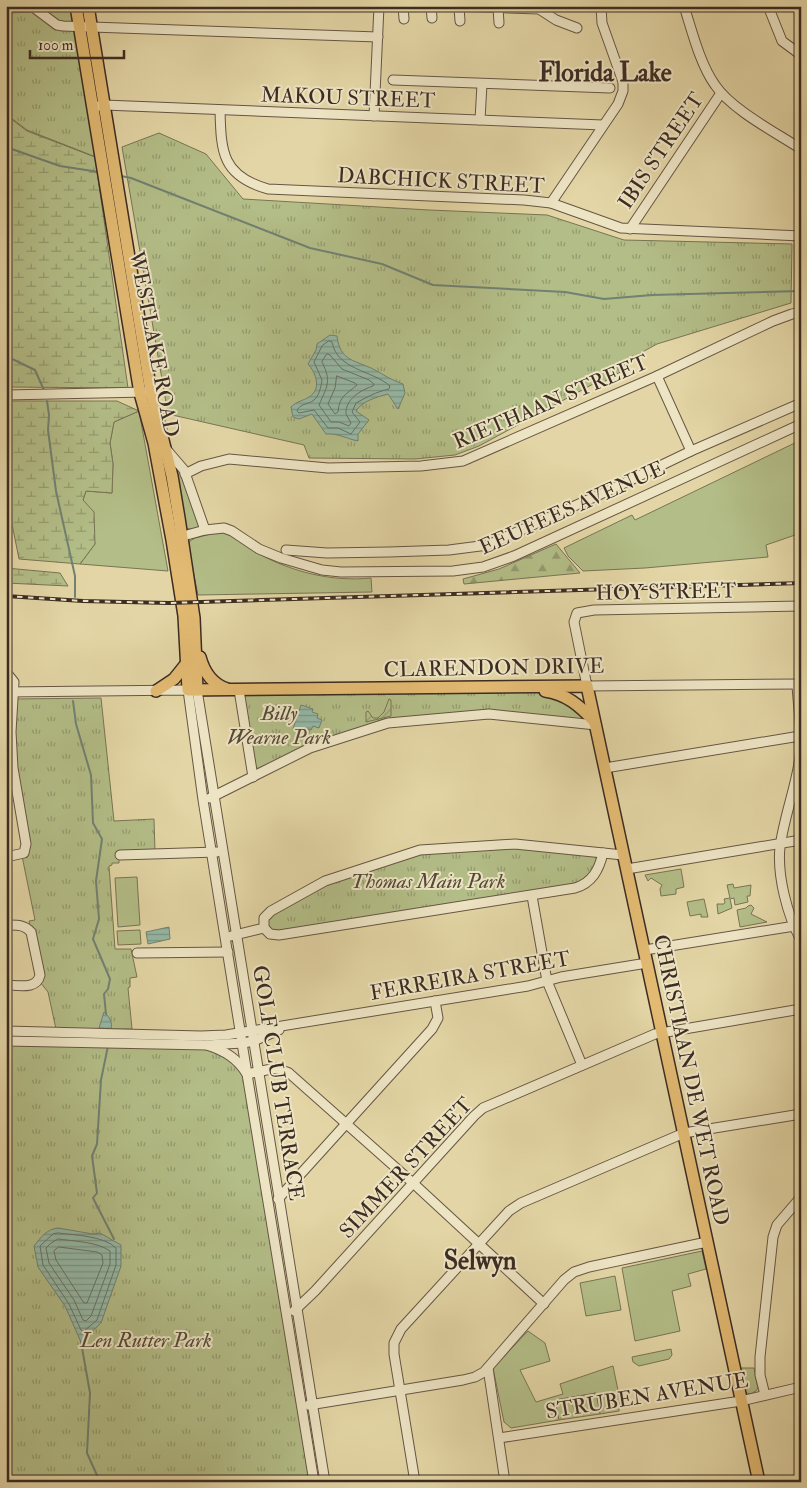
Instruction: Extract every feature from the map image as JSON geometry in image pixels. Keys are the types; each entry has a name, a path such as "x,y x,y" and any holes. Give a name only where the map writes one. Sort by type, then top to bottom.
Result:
{"main road":[{"name":"WESTLAKE ROAD","path":"76,6 86,27"},
{"name":"WESTLAKE ROAD","path":"88,6 86,27 154,443 194,618 196,646 192,690"},
{"name":"WESTLAKE ROAD","path":"146,392 166,449 177,538 186,664 192,690"},
{"path":"196,646 203,667 209,677 219,686 235,690"},
{"path":"156,691 174,679 186,664"},
{"path":"522,686 565,696 577,704 595,724"},
{"name":"CLARENDON DRIVE","path":"192,690 587,686"},
{"name":"CHRISTIAAN DE WET ROAD","path":"587,686 759,1482"}],"street":[{"path":"374,116 379,6"},
{"path":"403,6 404,19"},
{"path":"431,6 432,18"},
{"path":"452,6 540,9 556,20 576,28"},
{"path":"551,203 618,104 623,91 624,85 602,23 601,6"},
{"path":"684,6 707,69 714,84 721,93 739,108 801,149"},
{"path":"768,6 782,41 801,55"},
{"path":"6,8 33,7 57,25 378,38"},
{"path":"459,7 460,21"},
{"path":"499,23 501,8"},
{"path":"393,80 610,88"},
{"path":"480,120 482,84"},
{"name":"IBIS STREET","path":"630,229 721,93"},
{"name":"MAKOU STREET","path":"98,106 603,125"},
{"name":"DABCHICK STREET","path":"220,110 221,143 227,162 247,180 268,189 551,203 621,228 801,236"},
{"name":"RIETHAAN STREET","path":"186,474 202,466 229,460 328,468 421,466 463,461 657,376 773,321 801,312"},
{"path":"657,376 690,451"},
{"path":"6,395 146,392"},
{"name":"EEUFEES AVENUE","path":"286,550 327,553 449,550 480,547 501,540 690,451 801,403"},
{"name":"EEUFEES AVENUE","path":"177,538 217,527 228,529 271,555 322,570 341,572 453,571 483,567 514,556 801,424"},
{"path":"166,449 181,464 186,474 205,530"},
{"name":"HOY STREET","path":"587,686 574,628 575,615 579,612 801,606"},
{"path":"6,672 14,682 9,692 13,768 26,844 24,853 8,857"},
{"path":"799,684 801,747 781,843 780,857 784,890 801,940"},
{"name":"CLARENDON DRIVE","path":"587,686 799,684"},
{"path":"9,692 192,690"},
{"name":"GOLF CLUB TERRACE","path":"192,690 214,797 325,1482"},
{"name":"GOLF CLUB TERRACE","path":"192,690 203,800 314,1482"},
{"path":"235,690 253,777"},
{"path":"203,800 214,797 318,745 396,721 489,714 595,724"},
{"path":"605,768 800,736"},
{"path":"627,869 801,840"},
{"path":"603,853 598,869 590,880 575,888 279,935 270,934 264,928 264,918 272,911 325,881 420,850 515,844 624,855"},
{"path":"120,855 223,851"},
{"path":"532,896 547,981 582,1065"},
{"path":"6,925 27,927 31,932 40,975 40,979 33,984 6,985"},
{"path":"644,950 797,926"},
{"path":"226,937 264,928"},
{"path":"137,953 228,952"},
{"name":"FERREIRA STREET","path":"114,1038 212,1036 240,1033 528,986 647,963"},
{"path":"269,1208 432,1029 438,1018 435,1001"},
{"name":"SIMMER STREET","path":"287,1318 315,1291 479,1111 488,1105 662,1032 801,1009"},
{"name":"FERREIRA STREET","path":"114,1038 207,1045 243,1043 254,1041 300,1023"},
{"path":"6,1031 100,1033 114,1038"},
{"path":"6,1041 103,1043 114,1038"},
{"path":"207,1045 232,1056 247,1074 276,1068 286,1071 413,1183 544,1304"},
{"path":"415,1482 394,1348 398,1334 477,1244 515,1206 684,1133 801,1114"},
{"path":"765,1395 760,1375 760,1357 773,1236 777,1225 801,1197"},
{"path":"301,1406 470,1379 488,1368 564,1280 580,1270 707,1242"},
{"path":"488,1368 505,1482"},
{"name":"STRUBEN AVENUE","path":"498,1438 741,1401 801,1387"},
{"path":"790,1482 801,1480"}],"green space":[{"path":"6,6 72,6 96,157 27,130 6,114"},
{"path":"6,115 27,131 95,157 128,388 6,387"},
{"path":"159,133 206,154 243,199 547,215 624,240 792,244 791,303 657,344 626,361 622,371 602,383 595,383 479,446 455,455 415,459 309,458 304,445 168,414 122,147"},
{"path":"795,244 801,244 801,308 795,308"},
{"path":"6,401 117,401 139,411 114,422 110,443 113,464 112,493 86,491 83,500 94,512 95,544 80,564 19,559 6,494"},
{"path":"139,411 168,571 80,564 95,544 83,500 86,491 112,493 113,464 110,443 114,422"},
{"path":"801,440 801,533 766,545 768,557 645,568 583,571 568,556 564,548 632,515 635,520"},
{"path":"174,462 180,468 200,526 195,528 186,528"},
{"path":"223,531 253,551 299,571 327,577 371,578 372,592 198,595 188,545 195,538"},
{"path":"556,544 580,573 464,584 463,579 499,569"},
{"path":"6,568 60,573 68,586 6,583"},
{"name":"Billy Wearne Park","path":"528,690 559,696 591,720 510,713 392,720 255,774 242,693"},
{"path":"101,698 114,821 154,819 155,852 119,857 119,863 112,863 109,866 115,949 131,949 137,977 130,978 130,987 128,988 132,1029 56,1029 48,992 40,982 29,921 35,920 22,856 25,855 15,767 15,699"},
{"path":"389,699 391,700 391,716 366,722 366,712 368,711 373,718 378,718 384,712"},
{"name":"Thomas Main Park","path":"512,846 593,854 598,864 580,884 272,933 265,922 268,916 320,886 420,852"},
{"path":"681,869 684,887 676,889 676,894 661,896 660,889 662,885 651,878 648,881 645,875"},
{"path":"137,877 140,925 118,927 115,878"},
{"path":"733,884 734,888 751,885 750,896 747,896 748,902 735,905 734,898 730,899 732,908 718,914 717,904 724,904 724,899 730,898 727,885"},
{"path":"704,899 708,917 701,917 701,914 690,916 687,902"},
{"path":"751,905 754,908 751,914 767,922 740,927 737,910"},
{"path":"140,930 141,944 118,945 117,931"},
{"name":"Len Rutter Park","path":"6,1043 207,1047 223,1053 243,1072 310,1482 6,1482"},
{"path":"702,1251 706,1269 688,1274 691,1286 672,1291 680,1331 635,1341 622,1268"},
{"path":"615,1276 621,1310 586,1316 580,1283"},
{"path":"528,1331 545,1343 550,1361 520,1370 536,1402 563,1394 560,1384 613,1366 620,1400 619,1411 600,1414 596,1393 556,1400 559,1420 511,1428 504,1422 493,1368"},
{"path":"671,1349 672,1355 669,1359 639,1366 633,1362 632,1357"},
{"path":"740,1368 754,1368 758,1388 756,1391 750,1394 744,1392"},
{"path":"596,1393 600,1414 559,1420 555,1400"}],"water":[{"path":"330,335 337,336 345,356 403,384 405,393 398,409 388,394 370,400 356,411 369,420 358,434 358,441 338,435 326,434 312,414 299,419 293,417 291,407 309,397 315,390 317,385 315,376 308,364 316,350 317,344"},
{"path":"301,705 313,709 312,712 318,714 317,718 322,720 319,728 313,726 311,730 306,729 304,732 293,729"},
{"path":"169,927 170,939 148,944 146,932"},
{"path":"104,1012 110,1020 111,1029 99,1028"},
{"path":"58,1228 93,1234 100,1233 121,1245 121,1266 101,1323 81,1342 65,1306 38,1267 34,1246 47,1232"}],"waterway":[{"path":"6,147 60,166 99,172"},
{"path":"121,176 131,178 310,248 382,264 433,285 565,292 604,299 652,295 801,291"},
{"path":"6,356 35,370 44,390"},
{"path":"47,401 49,415 48,430 56,491 75,576 75,597"},
{"path":"73,701 76,724 91,775 93,823 102,839 96,881 99,919 93,939 110,979 108,989 104,994 106,1014"},
{"path":"108,1046 101,1080 97,1144 92,1156 97,1193 93,1198 114,1239"},
{"path":"81,1342 90,1393 87,1453 100,1482"}],"railway":[{"path":"6,596 83,601 169,603 801,583"}],"district":[{"name":"Florida Lake","path":"605,73"},
{"name":"Selwyn","path":"480,1261"}]}
